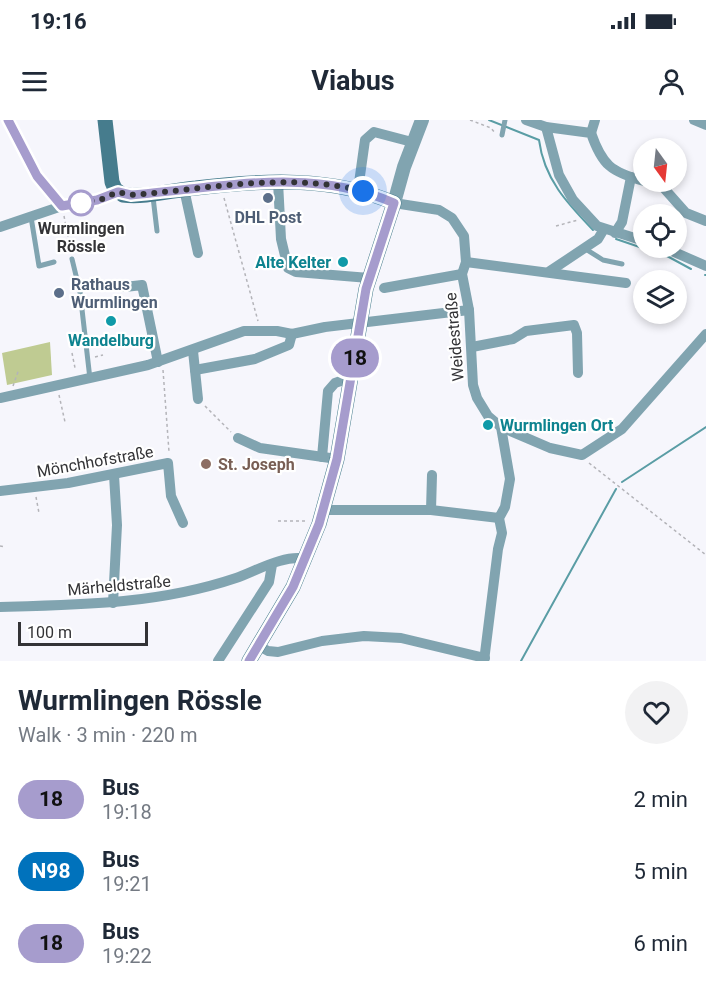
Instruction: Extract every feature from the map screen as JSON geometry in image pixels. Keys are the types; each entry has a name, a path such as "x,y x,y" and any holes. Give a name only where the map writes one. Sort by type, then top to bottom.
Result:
{"main road":[{"path":"105,120 111,177 118,192 126,195 220,185 278,182 358,190 394,203 369,278 352,377 329,458 322,516 306,559 249,661"}],"street":[{"path":"8,120 37,176 62,206"},
{"path":"422,120 412,142 394,203 425,206 446,213 464,236 466,262 550,271 626,283"},
{"path":"526,120 546,127 591,133"},
{"path":"595,120 591,133 599,157 611,168 631,177 622,222 615,233"},
{"path":"694,120 706,125"},
{"path":"546,127 563,186 577,205 604,229 633,238"},
{"path":"358,190 365,140 374,132 412,142"},
{"path":"278,182 281,239 288,268 296,272 369,278"},
{"path":"184,189 198,253"},
{"path":"0,227 62,206 97,200 118,192"},
{"path":"667,192 686,213 706,221"},
{"path":"550,271 598,239 604,229"},
{"path":"687,258 706,267"},
{"name":"Weidestraße","path":"466,262 462,274 469,310 474,392 488,416 501,427 551,449 582,455"},
{"path":"384,288 462,274"},
{"path":"125,287 142,285 160,361"},
{"path":"0,398 160,361 238,333 260,330 292,334 325,327 360,325 469,310"},
{"path":"472,347 513,339 526,331 574,325 577,333 578,373"},
{"path":"195,370 266,355 288,345 292,334"},
{"path":"582,455 622,429 706,334"},
{"path":"193,351 198,399"},
{"path":"238,438 260,448 329,458 328,391 334,383 352,377"},
{"path":"259,646 267,651 278,652 326,640 376,636 401,638 485,660 498,549 502,533 499,518 505,507 510,479 501,427"},
{"name":"Mönchhofstraße","path":"0,491 114,475 168,463 171,496 183,523"},
{"path":"113,603 117,525 114,475"},
{"path":"430,510 432,475"},
{"path":"322,516 430,510 499,518"},
{"name":"Märheldstraße","path":"0,606 113,603 186,593 291,558 306,559"},
{"path":"218,661 269,582 272,565"}],"lane":[{"path":"502,134 505,122"},
{"path":"152,193 157,231"},
{"path":"31,217 39,266 54,262"},
{"path":"584,248 603,260 622,264"},
{"path":"71,256 80,292 90,379"}],"path":[{"path":"470,120 502,134"},
{"path":"220,185 260,330"},
{"path":"62,206 71,256"},
{"path":"555,226 578,220"},
{"path":"80,292 125,287"},
{"path":"72,352 75,368"},
{"path":"96,357 103,355"},
{"path":"160,361 170,457 168,463"},
{"path":"12,396 19,369"},
{"path":"57,386 65,422"},
{"path":"198,399 238,438"},
{"path":"582,455 706,555"},
{"path":"33,488 39,513"},
{"path":"278,521 322,516"},
{"path":"0,546 5,547"}],"green space":[{"path":"50,342 52,375 7,385 2,353"}],"waterway":[{"path":"489,120 539,140 546,167 558,190 593,230"},
{"path":"616,239 633,245"},
{"path":"671,258 691,269"},
{"path":"622,482 706,427"},
{"path":"521,661 616,489"}],"bus line":[{"name":"18","path":"8,120 37,176 51,196 62,206 97,200 118,192 131,195 270,182 350,188 394,203 366,289 337,459 313,543 293,587 249,661"}],"place":[{"name":"DHL Post","path":"268,198"},
{"name":"Wurmlingen Rössle","path":"81,203"},
{"name":"Alte Kelter","path":"343,262"},
{"name":"Rathaus Wurmlingen","path":"59,293"},
{"name":"Wandelburg","path":"111,321"},
{"name":"Wurmlingen Ort","path":"488,425"},
{"name":"St. Joseph","path":"206,464"}],"route":[{"path":"81,203 102,199 118,192 131,195 260,183 320,184 363,191"}]}
